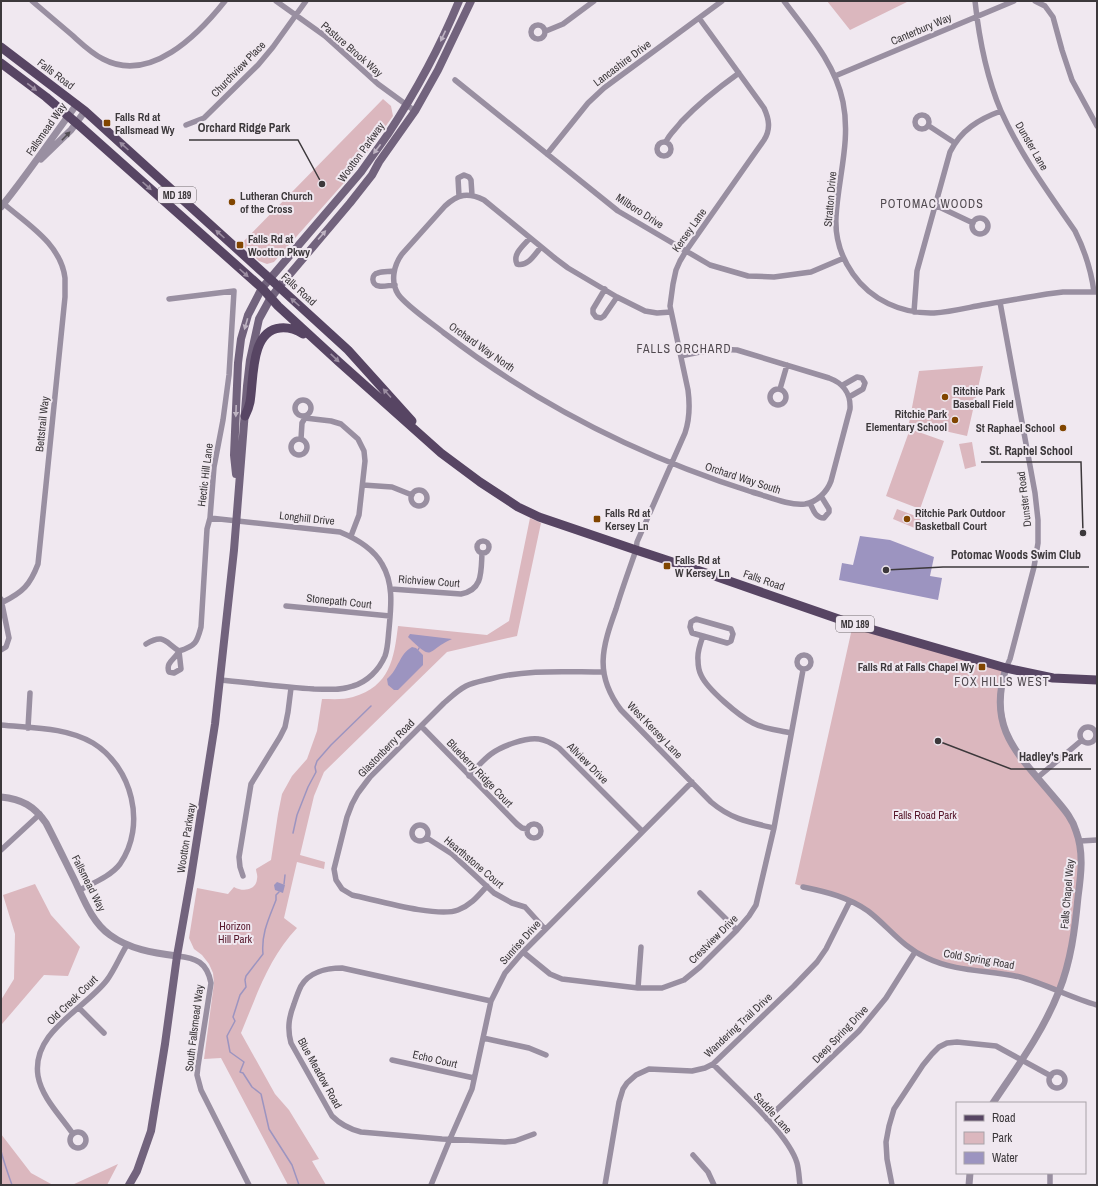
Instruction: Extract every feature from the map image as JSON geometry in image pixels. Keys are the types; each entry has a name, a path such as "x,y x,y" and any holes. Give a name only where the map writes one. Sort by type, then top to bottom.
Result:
{"main road":[{"name":"Wootton Parkway","path":"238,488 234,455 238,363 241,339 248,315 262,288 362,172 406,105 435,53 459,1"},
{"name":"Wootton Parkway","path":"129,1185 137,1171 151,1131 177,956 215,724 236,521 245,416 246,386 259,319 279,286 368,181 415,111 437,74 471,1"},
{"name":"Falls Road","path":"1,47 85,110 279,286 348,350 441,453"},
{"name":"Falls Road","path":"1,63 46,97 76,123 262,288 270,299 441,453 485,486 518,507 539,516 636,550 853,624 1006,668 1053,678 1097,680"},
{"path":"245,416 250,402 258,347 266,333 276,328 290,327 321,346"}],"street":[{"path":"32,1 89,50 103,59 115,64 131,67 145,65 156,61 175,50 204,26 225,1"},
{"name":"Pasture Brook Way","path":"276,1 324,36 388,92 415,111"},
{"name":"Churchview Place","path":"186,125 204,118 249,74 273,47 306,1"},
{"path":"546,31 563,24 594,1"},
{"name":"Lancashire Drive","path":"547,154 588,103 600,91 722,1"},
{"name":"Stratton Drive","path":"784,1 820,50 835,76 843,101 846,124 845,152 836,218 838,240 844,258 855,276 870,292 891,305 914,312 935,313 1063,292 1095,292"},
{"name":"Dunster Lane","path":"975,1 977,26 986,64 1001,111 1028,162 1075,231 1088,258 1095,292"},
{"name":"Canterbury Way","path":"835,76 1014,1"},
{"path":"1035,1 1045,6 1053,17 1072,80 1097,126"},
{"name":"Kersey Lane","path":"636,550 637,542 685,433 688,422 688,390 671,312 673,284 680,261 769,131 769,118 764,108 699,18"},
{"path":"666,142 669,136 696,106 710,93 738,72"},
{"name":"Milboro Drive","path":"455,80 618,211 710,265 748,276 781,277 802,274 844,258"},
{"name":"Fallsmead Way","path":"2,206 34,166 77,104"},
{"name":"Fallsmead Way","path":"34,166 69,133 85,110"},
{"path":"914,312 917,271 947,163 955,143 975,123 1001,111"},
{"path":"929,126 955,143"},
{"path":"459,196 457,181 458,178 464,175 469,177 471,180 472,195"},
{"path":"395,285 379,286 372,280 373,275 376,273 394,271 402,254 445,206 459,196 472,195 484,200 568,268 632,306 645,311 657,313 671,312"},
{"path":"935,205 973,223"},
{"name":"Bettstrail Way","path":"1,650 6,647 9,638 2,600 24,589 34,577 38,564 65,297 64,277 60,260 46,240 2,206"},
{"path":"530,238 516,255 515,259 517,264 527,264 542,247"},
{"name":"Orchard Way North","path":"394,271 395,285 398,294 406,302 490,366 537,396 587,424 672,463"},
{"path":"605,289 593,309 592,313 596,317 601,318 604,316 617,297"},
{"name":"Hectic Hill Lane","path":"146,644 157,638 163,639 180,651 189,648 197,642 201,627 214,467 223,420 229,375 234,291 170,299"},
{"name":"Dunster Road","path":"1000,302 1035,492 1038,520 1038,543 1034,567 1006,668"},
{"path":"681,356 706,350 727,349 747,353 788,365 829,378 843,385 849,397 850,409 831,481 826,492 810,503 817,516 824,518 830,512 821,496"},
{"path":"780,389 788,365"},
{"path":"843,385 857,377 862,378 865,383 863,388 849,397"},
{"path":"301,439 302,423 305,416 341,424 358,439 361,444 365,456 363,485 359,515 351,536"},
{"name":"Orchard Way South","path":"672,463 716,480 780,500 797,504 810,503"},
{"path":"363,485 392,487 412,495"},
{"name":"Longhill Drive","path":"210,518 329,530 351,536 372,551 382,564 391,589 388,646 377,670 366,680 340,690 291,688 220,680"},
{"name":"West Kersey Lane","path":"636,550 607,635 603,652 603,672 610,693 621,710 711,802 727,814 748,822 774,828"},
{"name":"Richview Court","path":"391,589 461,594 467,593 476,586 480,578 482,553"},
{"name":"Stonepath Court","path":"286,606 390,616"},
{"path":"696,618 731,629 733,636 731,641 725,643 703,636 692,633 690,630 690,624 693,619 696,618"},
{"path":"703,636 698,653 698,662 701,676 706,684 730,707 746,719 761,726 791,733"},
{"name":"Falls Chapel Way","path":"994,1102 1044,1026 1059,991 1069,961 1074,935 1081,869 1080,841 1071,819 1013,747 1003,723 1000,700 1006,668"},
{"name":"Crestview Drive","path":"523,952 550,974 562,979 638,988 662,988 684,980 700,967 737,930 756,905 774,828 803,670"},
{"name":"Glastonberry Road","path":"487,886 468,905 445,913 430,912 352,895 342,890 336,880 334,869 347,817 358,793 370,778 421,726 455,693 467,686 480,681 510,674 528,672 603,672"},
{"path":"243,876 238,856 249,792 257,772 285,727 291,688"},
{"path":"28,728 30,693"},
{"path":"1,725 55,730 74,735 93,743 110,757 120,770 130,792 134,808 132,839 120,864 112,872 80,890"},
{"name":"Blueberry Ridge Court","path":"421,726 517,824 522,828 527,829"},
{"name":"Allview Drive","path":"469,776 491,754 502,747 530,739 546,741 559,748 642,831"},
{"path":"1037,778 1082,740"},
{"name":"Sunrise Drive","path":"431,1185 472,1089 491,1001 505,973 545,929 692,782"},
{"name":"Fallsmead Way","path":"1,797 12,798 25,803 40,814 46,823 88,908 100,926 110,935 127,945 153,953 177,956"},
{"path":"1,850 40,814"},
{"name":"Hearthstone Court","path":"427,838 439,844 452,854 500,896 525,908 545,929"},
{"path":"1080,841 1097,840"},
{"name":"Cold Spring Road","path":"803,887 834,893 850,901 868,912 907,947 928,959 945,965 1020,977 1097,1005"},
{"path":"700,893 737,930"},
{"name":"Wandering Trail Drive","path":"605,1185 619,1102 623,1089 627,1083 636,1075 649,1069 692,1071 705,1068 713,1064 817,962 826,949 850,901"},
{"name":"Old Creek Court","path":"72,1134 45,1096 38,1076 38,1061 40,1052 56,1028 107,980 127,945"},
{"path":"638,988 641,947"},
{"name":"Deep Spring Drive","path":"767,1119 859,1031 886,998 915,952"},
{"name":"South Fallsmead Way","path":"177,956 191,958 203,964 209,973 210,983 197,1075 201,1090 249,1185"},
{"name":"Blue Meadow Road","path":"491,1001 342,968 331,968 316,973 301,986 289,1016 288,1033 291,1043 332,1116 350,1130 450,1139 505,1142 515,1141 534,1134"},
{"path":"79,1008 104,1033"},
{"path":"483,1038 529,1048 546,1054"},
{"path":"892,1185 887,1159 886,1142 894,1109 932,1054 939,1047 947,1043 966,1042 996,1046 1051,1076"},
{"name":"Echo Court","path":"392,1060 474,1078"},
{"name":"Saddle Lane","path":"713,1064 767,1119 788,1144 797,1163 800,1185"},
{"path":"693,1155 708,1172 714,1185"},
{"path":"969,1185 970,1174"},
{"path":"1050,1174 1050,1185"}],"green space":[{"path":"827,1 909,1 850,30"},
{"path":"383,99 391,106 393,116 350,176 274,262 267,264 259,261 241,244"},
{"name":"Ritchie Park Baseball Field","path":"983,366 967,436 909,423 919,371"},
{"path":"910,429 944,441 920,509 886,496"},
{"path":"972,442 976,466 965,469 959,444"},
{"name":"Ritchie Park Outdoor Basketball Court","path":"897,509 921,518 917,529 893,519"},
{"name":"Horizon Hill Park","path":"530,518 541,523 517,636 447,652 324,772 314,796 300,855 325,862 324,869 297,862 284,918 297,928 287,939 271,964 241,1033 275,1094 289,1110 319,1159 312,1161 326,1185 288,1185 221,1058 204,1059 214,983 213,973 209,964 202,955 194,949 189,938 197,888 228,894 234,887 245,890 254,886 257,878 256,869 271,860 282,794 292,776 307,759 317,731 322,699 349,698 365,692 375,686 388,670 392,660 398,626 487,635 509,621"},
{"name":"Falls Road Park","path":"853,624 1006,668 1000,693 1010,741 1064,810 1080,841 1077,912 1059,991 1020,977 945,965 915,952 868,912 850,901 795,884"},
{"path":"35,884 51,915 80,947 68,976 44,975 2,1024 1,1033 1,1000 14,979 15,934 3,895"},
{"path":"1,1134 31,1173 53,1185 1,1185"},
{"path":"118,1164 107,1185 72,1185"}],"water":[{"path":"860,536 890,540 934,557 930,576 942,578 938,600 839,580 842,563 853,565"},
{"path":"410,634 452,639 430,652 427,652 422,650 408,637"},
{"path":"412,647 416,648 423,655 423,665 398,690 394,690 388,685 387,679 394,671 404,654"},
{"path":"277,882 285,885 283,893 275,890 274,885"}],"waterway":[{"path":"293,833 297,815 308,787 316,772 315,767 317,761 331,745 371,706"},
{"path":"284,884 285,875"},
{"path":"279,892 276,895 276,900 264,933 263,954 246,976 246,987 240,995 233,1017 235,1021 227,1036 230,1052 244,1062 240,1072 243,1073 252,1087 261,1094 269,1129 292,1165 299,1185"},
{"path":"1,1151 12,1185"}],"place":[{"name":"Falls Rd at Fallsmead Wy","path":"107,123"},
{"name":"Orchard Ridge Park","path":"322,184"},
{"name":"Lutheran Church of the Cross","path":"232,202"},
{"name":"Falls Rd at Wootton Pkwy","path":"240,245"},
{"name":"Ritchie Park Baseball Field","path":"945,397"},
{"name":"Ritchie Park Elementary School","path":"955,420"},
{"name":"St Raphael School","path":"1063,428"},
{"name":"Falls Rd at Kersey Ln","path":"597,519"},
{"name":"Ritchie Park Outdoor Basketball Court","path":"907,519"},
{"name":"St. Raphel School","path":"1083,533"},
{"name":"Falls Rd at W Kersey Ln","path":"667,566"},
{"name":"Potomac Woods Swim Club","path":"886,570"},
{"name":"Falls Rd at Falls Chapel Wy","path":"982,667"},
{"name":"Hadley's Park","path":"938,741"}],"district":[{"name":"POTOMAC WOODS","path":"932,204"},
{"name":"FALLS ORCHARD","path":"684,349"},
{"name":"FOX HILLS WEST","path":"1002,682"}]}
